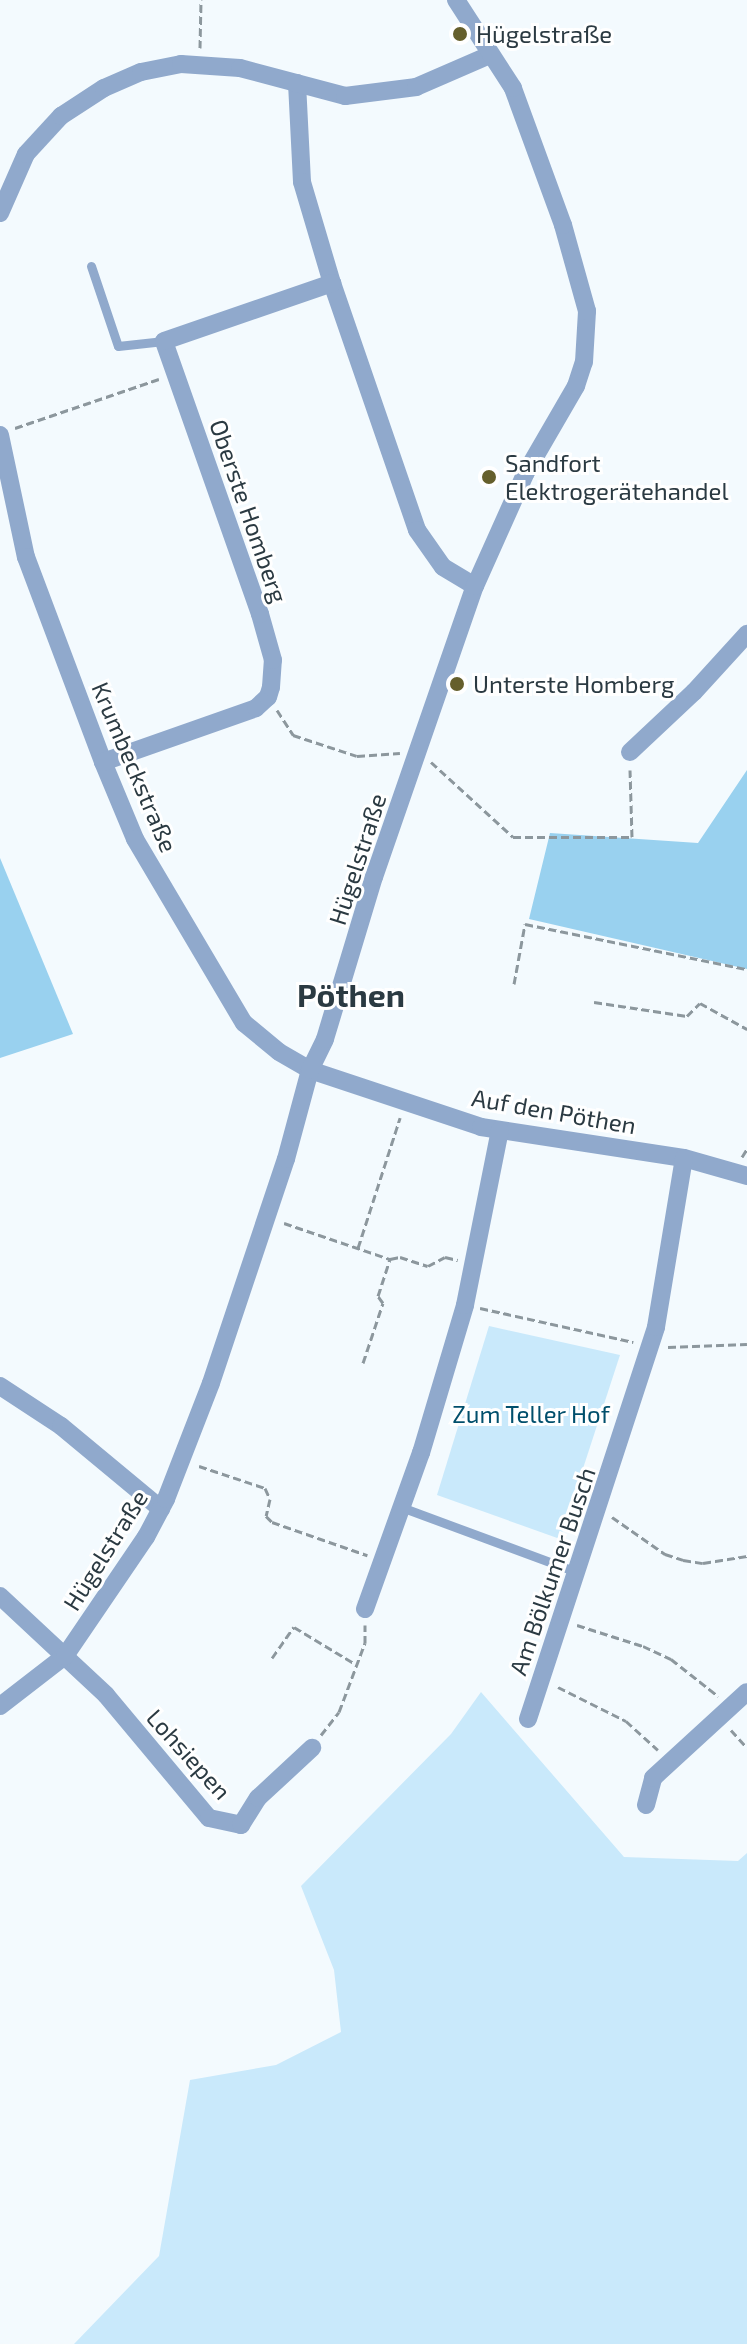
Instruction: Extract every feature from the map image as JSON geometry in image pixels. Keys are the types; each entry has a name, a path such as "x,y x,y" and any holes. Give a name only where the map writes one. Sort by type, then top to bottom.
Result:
{"street":[{"name":"Hügelstraße","path":"0,1706 65,1656 138,1549 161,1509 211,1383 264,1216 286,1159 310,1070 325,1039 374,877 475,586 525,474 576,386 588,336 587,311 563,225 513,88 456,0"},
{"path":"0,213 26,154 61,116 104,88 141,72 181,64 240,68 345,96 416,87 490,55"},
{"path":"297,83 302,182 332,283 417,530 443,567 475,586"},
{"path":"164,341 332,283"},
{"name":"Oberste Homberg","path":"164,341 273,660 268,697"},
{"name":"Krumbeckstraße","path":"7,432 26,557 135,839 244,1023 279,1052 310,1070"},
{"path":"630,752 694,692 747,634"},
{"path":"103,762 256,708 268,697"},
{"name":"Auf den Pöthen","path":"310,1070 481,1127 684,1158 747,1176"},
{"path":"365,1609 465,1305 500,1130"},
{"name":"Am Bölkumer Busch","path":"528,1719 651,1346 684,1158"},
{"path":"0,1386 61,1426 161,1509"},
{"name":"Lohsiepen","path":"0,1596 106,1695 209,1818 241,1825 258,1798 312,1748"},
{"path":"646,1805 653,1778 747,1692"}],"lane":[{"path":"91,266 118,346 164,341"},
{"path":"401,1507 577,1572"}],"path":[{"path":"200,66 201,0"},
{"path":"7,432 176,374"},
{"path":"268,697 293,735 357,756 418,750 513,837 632,837 630,752"},
{"path":"514,984 525,924 747,969"},
{"path":"594,1002 687,1016 700,1003 747,1029"},
{"path":"358,1248 406,1100"},
{"path":"264,1216 390,1259 400,1257 428,1266 445,1257 473,1264"},
{"path":"363,1363 383,1303 378,1296 390,1259"},
{"path":"465,1305 651,1346 686,1348 747,1344"},
{"path":"180,1460 265,1488 270,1499 266,1516 272,1522 382,1560"},
{"path":"598,1510 624,1523 665,1554 683,1560 703,1563 747,1556"},
{"path":"312,1748 339,1712 357,1665 365,1643 365,1609"},
{"path":"561,1619 643,1646 671,1659 724,1712 747,1748"},
{"path":"272,1658 294,1627 357,1665"},
{"path":"539,1683 563,1688 626,1721 669,1762"}],"green space":[{"name":"Zum Teller Hof","path":"489,1326 620,1355 560,1539 437,1495"},
{"path":"481,1692 624,1857 738,1861 747,1853 747,2344 74,2344 159,2256 190,2080 276,2065 341,2032 334,1970 301,1886 451,1734"}],"shaded area":[{"path":"747,770 747,969 529,919 550,833 698,843"},
{"path":"0,858 73,1034 0,1058"}],"place":[{"name":"Hügelstraße","path":"460,34"},
{"name":"Sandfort Elektrogerätehandel","path":"489,477"},
{"name":"Unterste Homberg","path":"457,684"}],"district":[{"name":"Pöthen","path":"351,994"}]}
